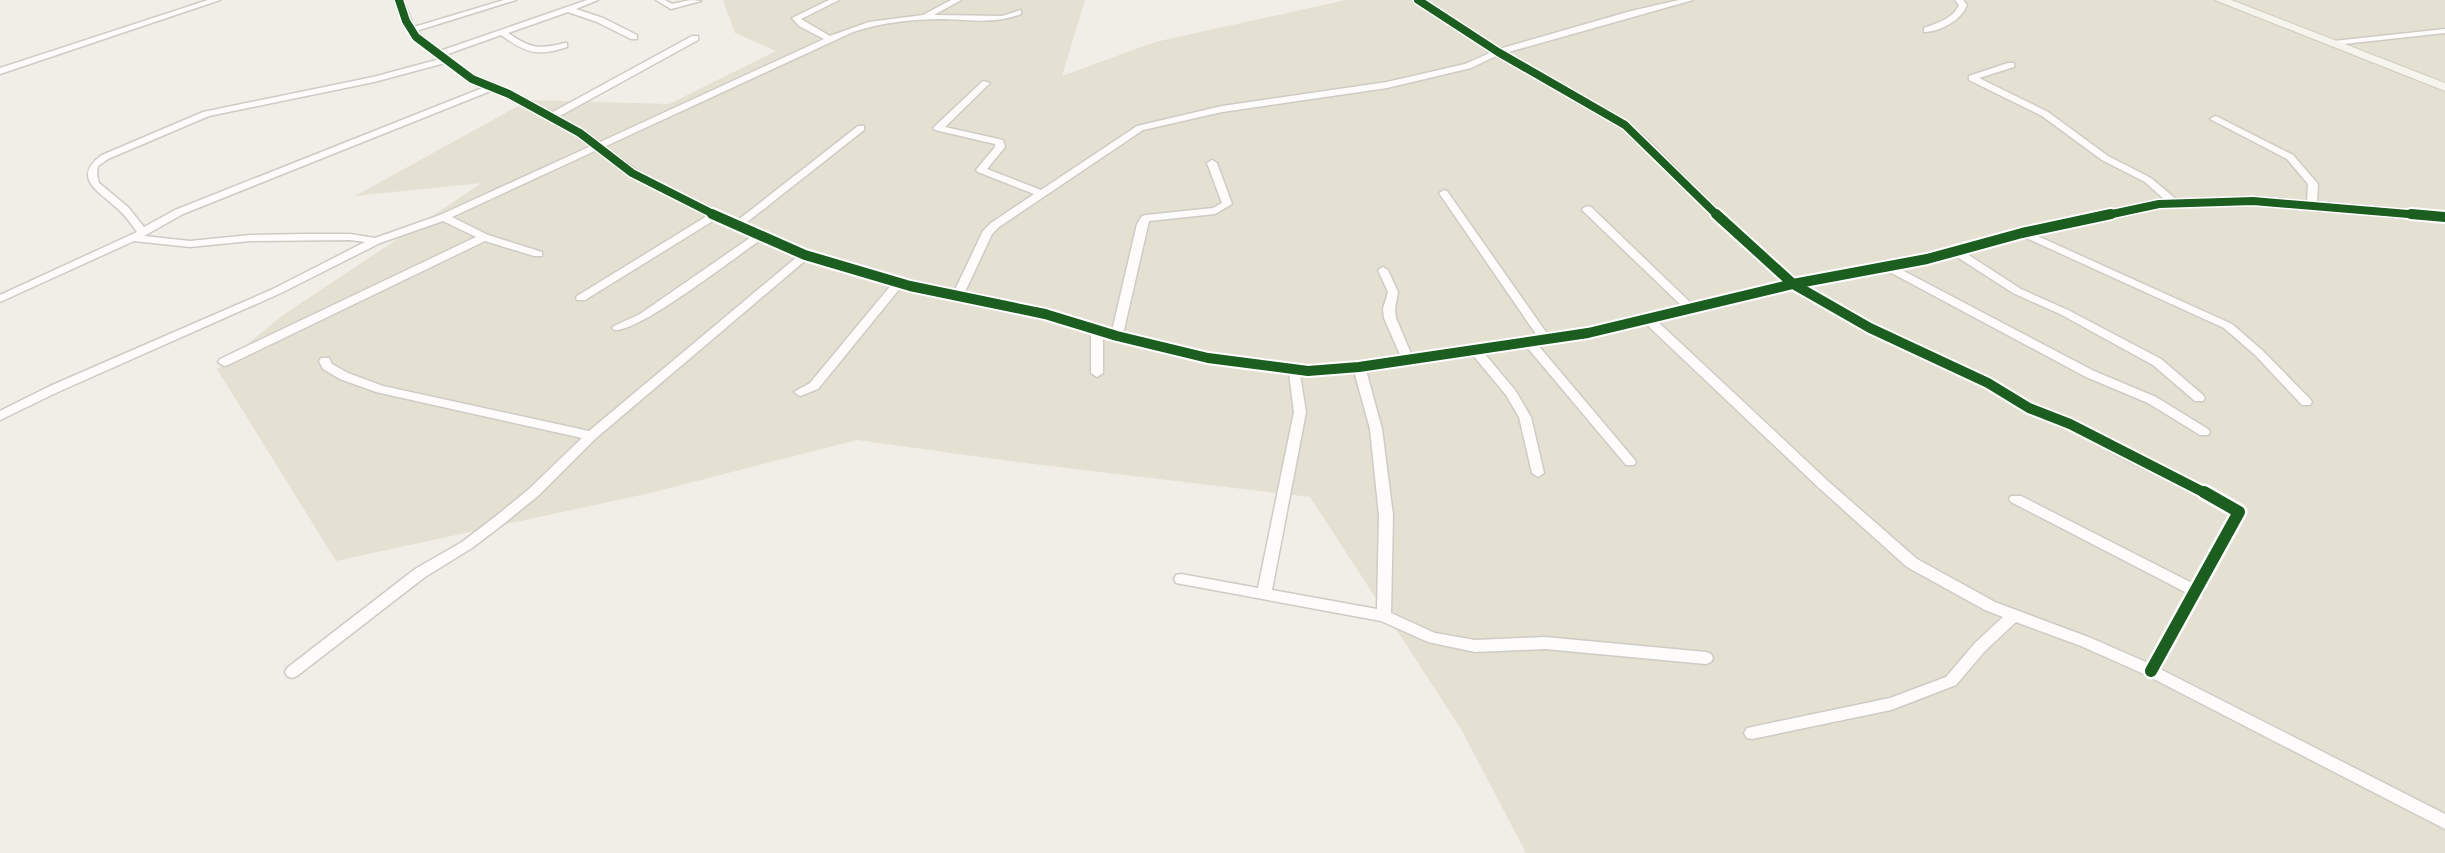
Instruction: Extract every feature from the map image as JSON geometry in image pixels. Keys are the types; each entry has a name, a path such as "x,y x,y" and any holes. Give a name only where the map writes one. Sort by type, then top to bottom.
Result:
{"street":[{"path":"0,71 216,0"},
{"path":"398,0 412,30 472,79 551,117 632,173 805,255 957,298 1045,314 1117,336 1208,358 1294,370 1359,367 1476,351 1649,320 1793,284 1887,266 2022,233 2174,202 2253,201 2445,217"},
{"path":"412,30 513,0"},
{"path":"138,235 124,209 95,184 92,174 94,164 105,158 206,114 374,79 442,57 594,0"},
{"path":"660,0 671,7 696,1"},
{"path":"830,39 796,18 835,0"},
{"path":"925,16 957,0"},
{"path":"1418,0 1498,52 1625,125 1726,224 1793,284 1870,328 1988,383 2029,408 2070,424 2239,512 2151,671"},
{"path":"957,298 987,233 1039,193 1071,175 1140,128 1222,109 1387,85 1468,66 1498,52 1689,0"},
{"path":"1927,30 1952,19 1961,11 1963,5 1959,0"},
{"path":"2221,0 2445,87"},
{"path":"571,10 600,20 634,37"},
{"path":"0,416 54,389 277,291 376,241 444,217 830,39 878,21 925,16 1003,18 1018,12"},
{"path":"2334,43 2445,31"},
{"path":"503,33 522,46 538,52 564,45"},
{"path":"551,117 695,38"},
{"path":"2011,65 1972,78 2045,114 2105,158 2148,180 2174,202"},
{"path":"986,83 938,128 1000,142 1000,147 981,170 1039,193"},
{"path":"0,299 215,196 491,88"},
{"path":"2215,119 2290,157 2313,184 2312,208"},
{"path":"740,224 861,128"},
{"path":"1117,336 1142,224 1146,218 1215,211 1227,204 1212,163"},
{"path":"1444,193 1545,339"},
{"path":"1587,209 1690,309"},
{"path":"581,298 716,215"},
{"path":"444,217 484,237 538,254"},
{"path":"2022,233 2228,326 2259,353 2306,402"},
{"path":"138,235 190,244 250,238 302,237 350,237 376,241"},
{"path":"618,328 644,316 760,235"},
{"path":"224,362 484,237"},
{"path":"1955,251 2017,291 2040,299 2157,362 2199,398"},
{"path":"292,672 420,573 467,545 501,519 534,492 591,436 805,255"},
{"path":"1887,266 2090,374 2152,400 2204,432"},
{"path":"1383,270 1393,292 1390,318 1408,360"},
{"path":"800,392 814,386 898,282"},
{"path":"1649,320 1824,485 1912,563 1965,594 2151,671 2445,821"},
{"path":"1097,330 1097,373"},
{"path":"1529,342 1630,462"},
{"path":"1476,351 1511,393 1525,417 1538,474"},
{"path":"325,360 327,366 344,376 380,389 591,436"},
{"path":"1359,367 1376,429 1386,514 1384,616"},
{"path":"1264,594 1300,412 1294,370"},
{"path":"2017,499 2197,592"},
{"path":"1181,579 1384,616 1433,638 1475,646 1545,643 1706,658"},
{"path":"1752,733 1891,704 1951,681 1980,647 2014,615"}],"shaded area":[{"path":"723,0 1085,0 1062,76 1155,42 1346,0 2445,0 2445,853 1526,853 1461,729 1310,497 857,440 650,493 336,561 217,369 283,315 482,183 355,196 529,100 669,104 776,51 735,33"}],"cycle path":[{"path":"399,0 406,21 416,37 472,79 509,94 580,133 632,173 703,211 739,224 805,255 910,286 1045,314 1117,336 1208,358 1278,369 1308,371 1359,367 1588,333 1793,284 1927,259 2022,233 2159,204 2253,201 2445,217"},
{"path":"1418,0 1498,52 1625,125 1726,224 1793,284 1870,328 1988,383 2029,408 2070,424 2239,512 2151,671"}]}
